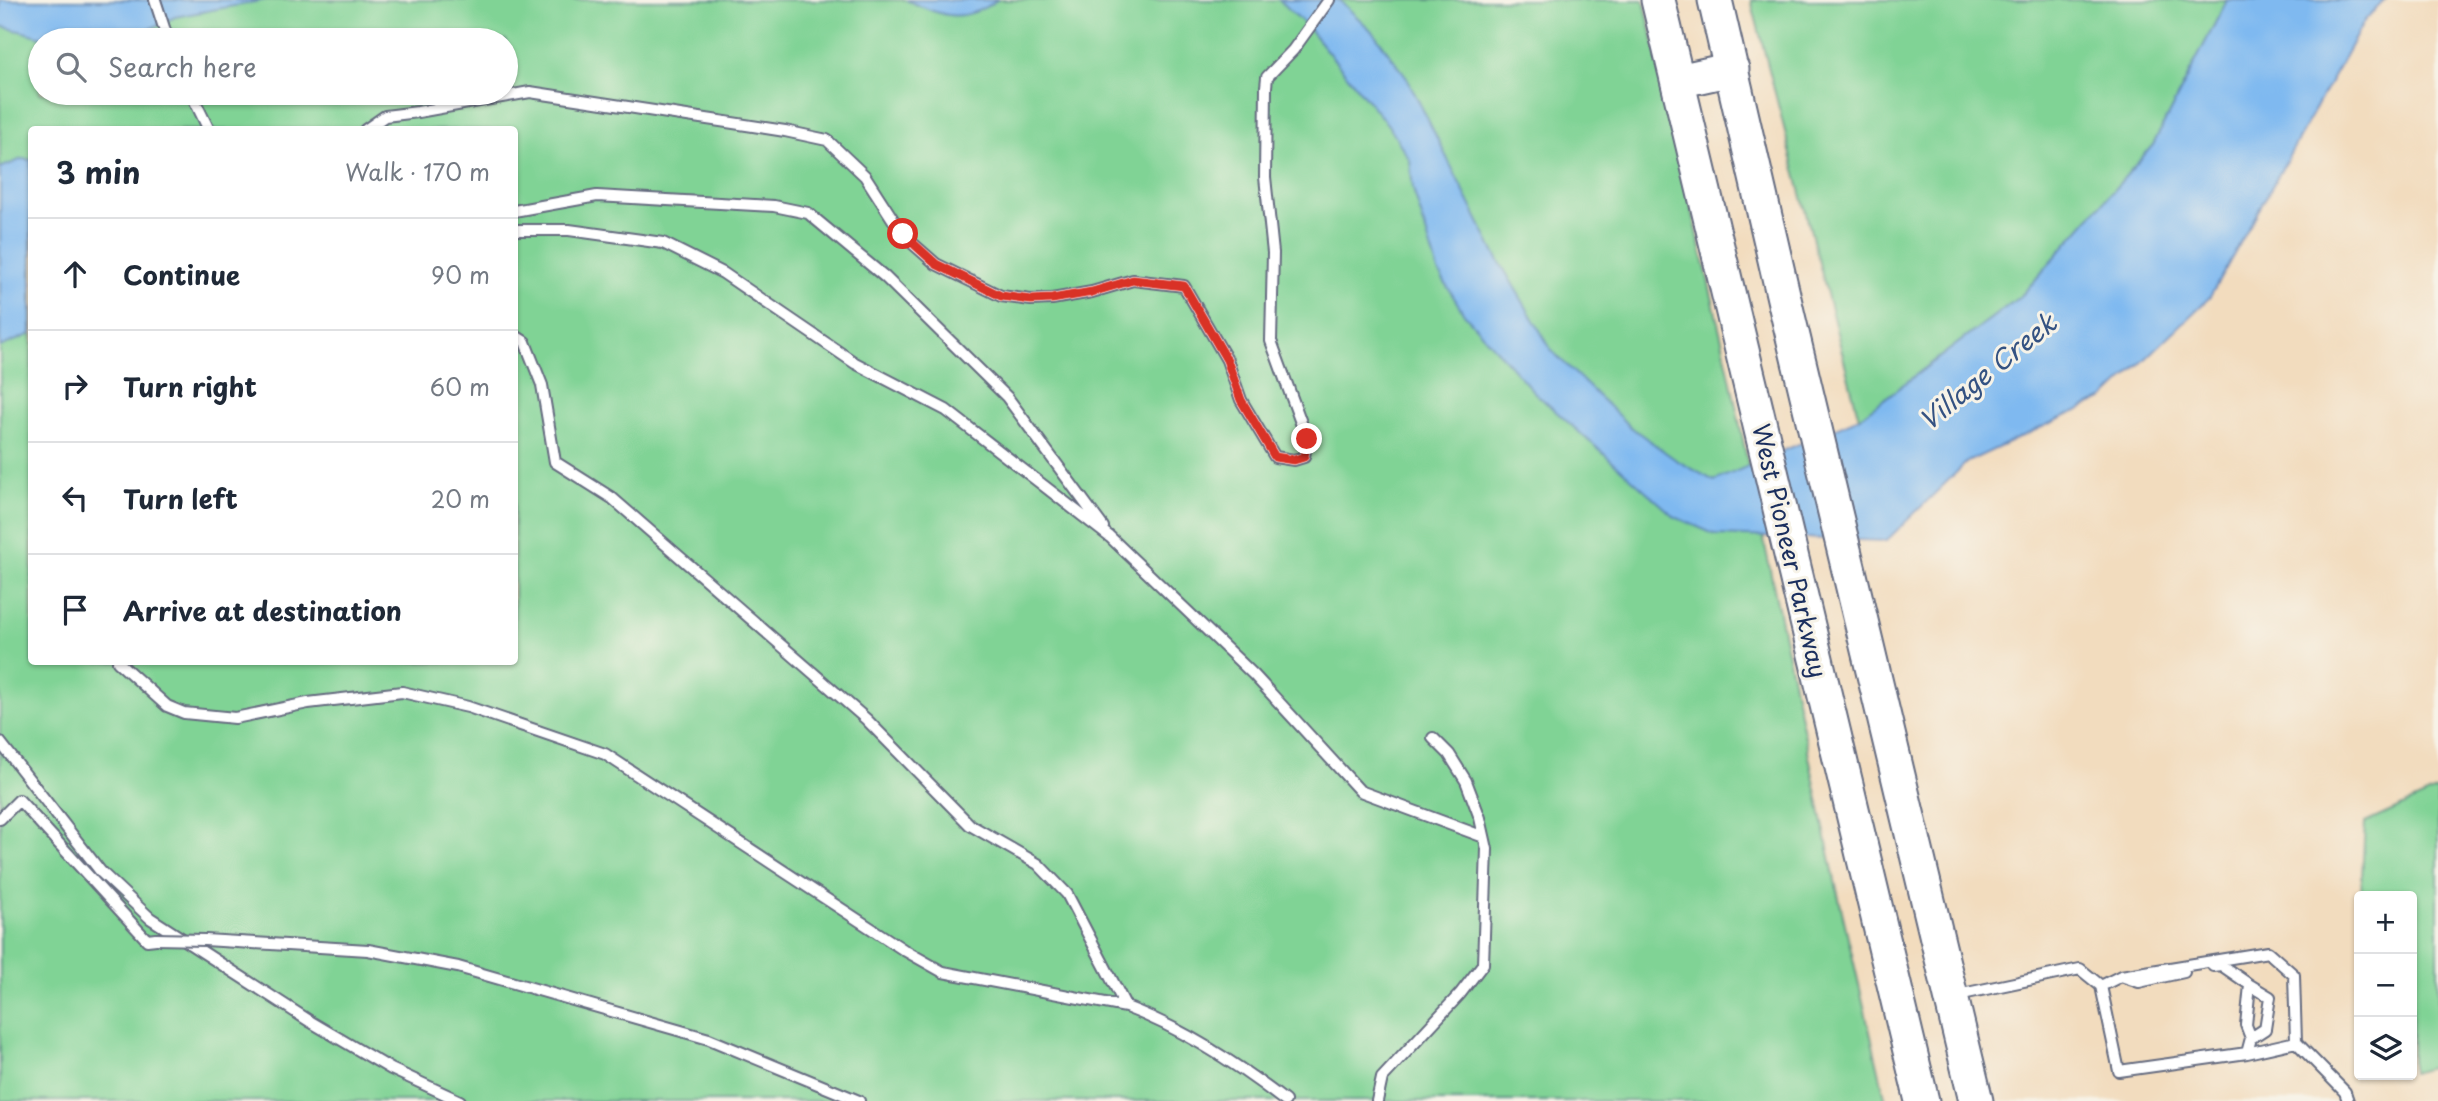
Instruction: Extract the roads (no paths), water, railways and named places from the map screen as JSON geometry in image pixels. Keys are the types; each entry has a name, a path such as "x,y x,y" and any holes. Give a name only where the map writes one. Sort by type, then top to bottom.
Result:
{"main road":[{"name":"West Pioneer Parkway","path":"1658,0 1922,1101"},
{"path":"1715,0 1976,1101"},
{"path":"1678,81 1732,69"}],"lane":[{"path":"155,0 164,28"},
{"path":"518,94 530,92 785,131 827,141 865,176 903,234 936,264 1001,296 1031,300 1052,299 1092,292 1133,280 1184,286 1227,360 1241,400 1275,457 1294,460 1304,457 1307,439 1271,341 1273,253 1265,177 1268,77 1293,50 1329,0"},
{"path":"197,105 207,126"},
{"path":"371,126 385,116 457,105"},
{"path":"518,210 597,196 774,206 808,213 885,277 1007,397 1110,537"},
{"path":"518,230 569,230 663,243 723,273 855,363 946,410 1110,537 1254,675 1360,791 1484,837"},
{"path":"518,338 525,342 542,385 555,462 612,498 866,719 970,825 1038,864 1067,894 1126,1007"},
{"path":"121,665 167,706 184,713 235,718 308,703 402,692 468,707 605,754 904,950 943,972 1126,1007 1161,1021 1247,1072 1285,1101"},
{"path":"1377,1101 1382,1078 1460,994 1483,964 1487,849 1480,818 1466,781 1449,754 1433,738"},
{"path":"0,742 101,872 150,918 311,1022 391,1069 460,1101"},
{"path":"0,819 19,800 147,940 205,940 368,950 458,967 709,1039 859,1101"},
{"path":"2101,986 2121,976 2268,952 2294,975 2296,1042 2345,1092 2348,1101"},
{"path":"2121,976 2139,982 2221,965 2270,997 2265,1030 2251,1038"},
{"path":"1951,996 2080,969 2101,986 2119,1071 2247,1053 2296,1042"},
{"path":"2247,1053 2251,1038 2246,1025 2250,985"}],"water":[{"path":"0,0 265,0 175,17 152,28 28,28 28,33 0,26"},
{"path":"906,0 997,0 973,13 952,15 942,14"},
{"name":"Village Creek","path":"1279,0 1339,0 1373,32 1406,76 1495,254 1552,351 1628,425 1676,460 1714,481 1859,418 2022,295 2153,145 2227,0 2385,0 2365,20 2210,297 2105,398 1967,462 1886,541 1716,535 1675,517 1534,392 1464,314 1438,271 1413,189 1410,160 1388,125 1305,24"},
{"path":"22,159 28,160 28,335 0,347 0,168"}]}
